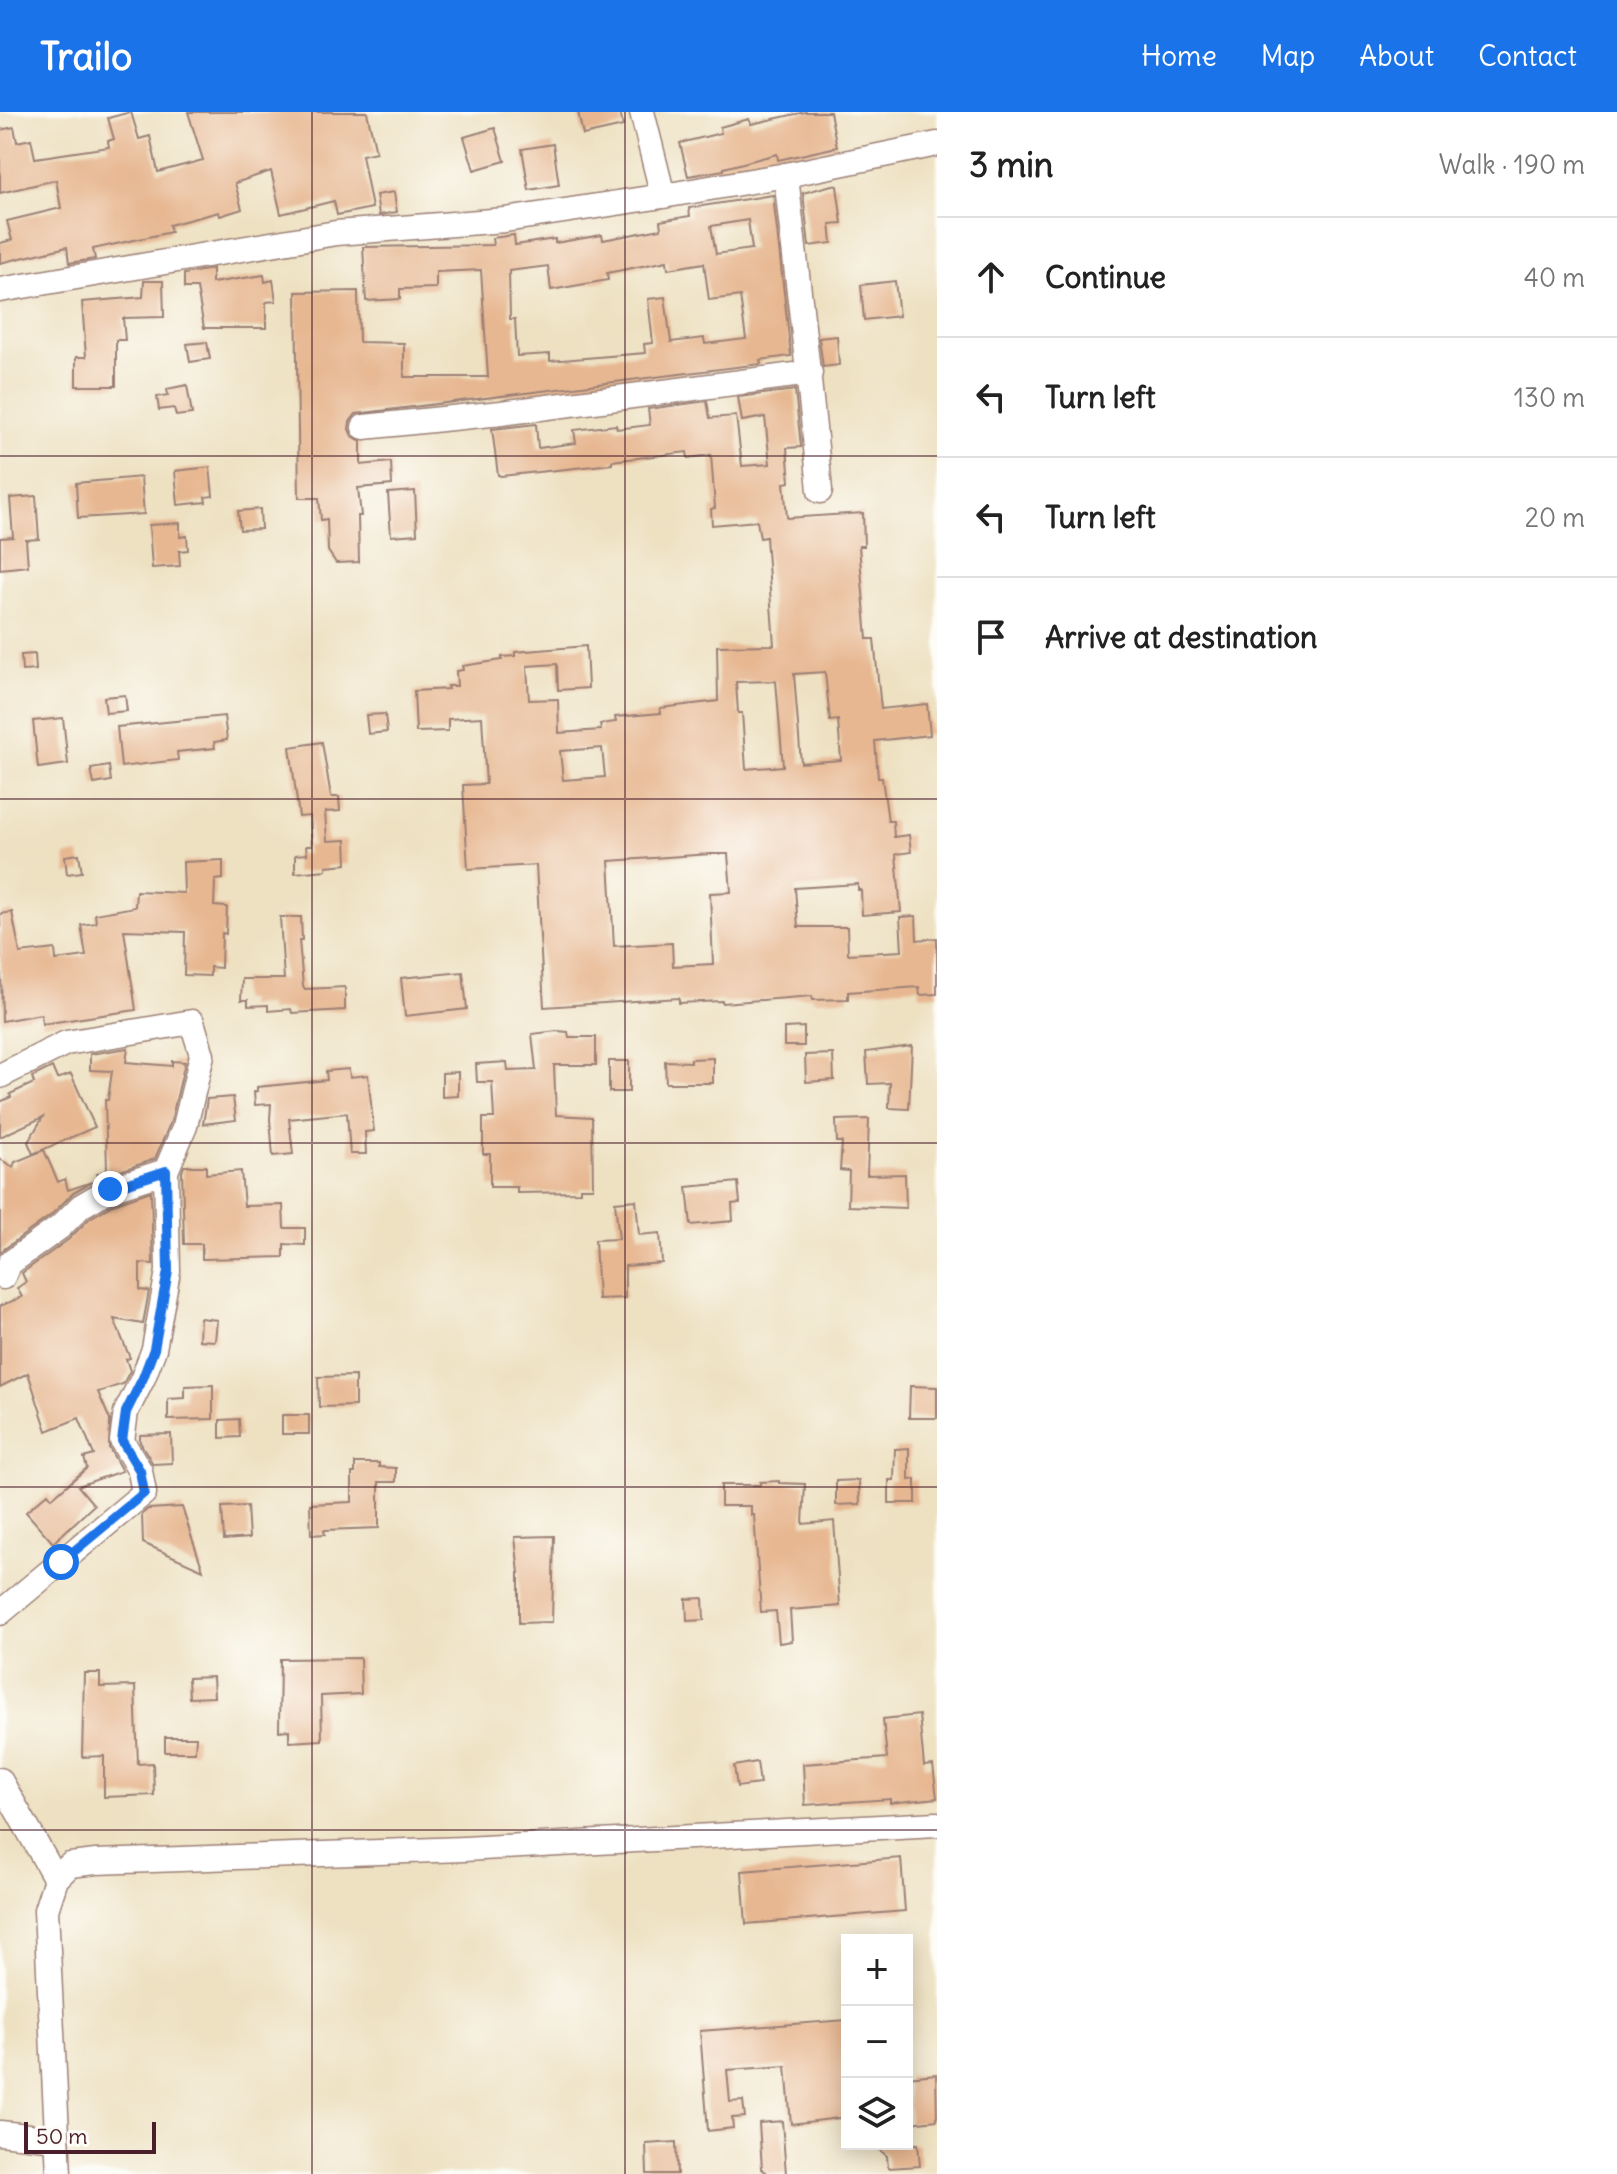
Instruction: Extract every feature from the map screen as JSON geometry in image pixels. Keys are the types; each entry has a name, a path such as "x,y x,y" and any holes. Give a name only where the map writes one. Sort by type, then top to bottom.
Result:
{"street":[{"path":"642,112 663,196"},
{"path":"0,290 336,233 505,220 663,196 937,144"},
{"path":"786,175 801,327 810,373 820,491"},
{"path":"364,427 501,413 810,373"},
{"path":"0,1076 66,1043 192,1022 202,1055 185,1126 166,1171 168,1271 154,1349 126,1412 122,1441 140,1471 144,1493 0,1613"},
{"path":"1,1278 10,1263 60,1227 81,1206 110,1189 166,1171"},
{"path":"0,1780 56,1879"},
{"path":"59,2174 46,1910 56,1879 70,1865 464,1849 937,1824"},
{"path":"0,2133 57,2139"}],"building":[{"path":"131,112 139,139 150,136 158,172 203,160 188,112 367,112 376,152 362,155 372,208 337,215 334,201 281,214 271,171 235,183 242,209 169,225 171,232 93,249 95,259 69,263 67,247 0,263 0,243 12,240 7,221 61,208 56,180 0,193 0,130 14,127 17,142 31,139 35,158 109,147 108,141 114,139 108,118"},
{"path":"578,112 620,112 623,126 583,135"},
{"path":"805,112 830,112 837,147 778,160 777,154 724,170 688,176 680,143 721,133 720,127 749,119 751,124"},
{"path":"495,128 505,161 474,170 464,137"},
{"path":"553,144 559,185 529,190 522,149"},
{"path":"837,186 842,223 830,224 832,243 809,246 803,193"},
{"path":"394,192 397,212 379,215 376,195"},
{"path":"773,195 791,356 760,360 761,364 356,414 349,429 352,436 361,441 361,465 391,462 392,485 358,488 361,516 358,516 359,562 336,563 328,551 327,519 321,520 319,498 299,498 296,292 358,291 359,342 404,343 404,377 488,377 481,270 436,272 436,288 400,289 400,299 366,301 363,247 493,245 492,238 514,235 515,245 555,239 555,243 602,235 603,240 661,229 660,221 690,216 689,208","holes":["748,220 752,249 716,254 711,226","667,261 668,269 704,263 709,300 740,296 746,339 705,344 704,338 671,342 665,297 648,299 653,343 644,344 645,353 550,361 550,354 517,356 515,319 510,319 509,271 548,266 551,290 608,280 607,273"]},
{"path":"212,269 212,283 264,275 265,282 273,280 276,301 266,302 266,328 204,328 197,288 184,288 184,274"},
{"path":"144,281 163,281 164,317 123,318 125,340 116,340 116,386 76,386 76,357 86,357 82,302 143,297"},
{"path":"895,281 899,316 864,320 861,285"},
{"path":"837,336 839,365 823,367 819,338"},
{"path":"207,342 210,359 190,362 187,344"},
{"path":"187,385 192,414 176,416 174,408 159,410 157,397 168,395 167,389"},
{"path":"795,390 801,447 787,448 790,482 784,483 787,518 863,513 864,546 859,546 867,639 874,639 881,709 927,704 930,735 875,741 878,778 882,778 888,821 893,821 894,837 909,835 911,852 896,854 901,912 862,915 858,884 795,888 798,927 847,927 848,954 902,951 900,917 916,916 917,940 937,938 937,994 920,995 919,987 848,992 848,999 813,1000 812,996 679,1003 679,998 544,1007 536,865 468,869 463,785 486,784 482,717 448,719 448,731 416,732 414,691 457,686 456,671 463,670 462,666 502,660 502,657 515,656 515,652 586,646 588,688 558,690 557,664 527,666 529,700 558,699 559,733 601,730 600,724 616,722 615,717 661,713 660,708 718,701 717,646 774,645 766,537 760,538 757,521 712,525 711,509 715,508 711,455 688,458 687,452 501,476 498,475 492,429 536,424 538,448 576,443 574,430 650,425 648,409 707,401 710,418 736,416 742,466 770,464 765,417 742,421 738,397","holes":["825,672 830,721 838,720 841,760 801,763 794,674","776,681 783,766 746,769 742,713 738,713 736,682","602,748 605,777 563,780 560,751","728,854 731,892 710,893 713,964 673,966 672,943 614,946 609,861"]},
{"path":"210,467 213,496 205,497 206,502 178,505 175,471"},
{"path":"141,477 144,514 78,518 76,483"},
{"path":"415,491 417,534 391,536 388,493"},
{"path":"36,496 39,539 26,540 28,566 0,569 0,538 13,537 10,498"},
{"path":"260,509 261,529 240,530 238,511"},
{"path":"180,523 180,537 187,536 188,550 179,551 180,566 152,568 149,525"},
{"path":"35,654 36,670 22,671 21,655"},
{"path":"125,695 127,711 106,713 104,697"},
{"path":"385,714 387,732 368,734 366,715"},
{"path":"224,716 227,740 214,742 215,748 177,752 178,760 121,767 117,727"},
{"path":"63,718 68,764 38,768 33,721"},
{"path":"322,742 331,797 339,797 340,811 325,812 327,841 346,840 347,864 295,873 295,855 307,854 306,846 312,846 310,816 299,817 290,747"},
{"path":"109,766 111,781 94,784 91,769"},
{"path":"79,854 82,872 67,874 65,856"},
{"path":"223,860 223,879 215,880 214,906 227,907 226,934 222,933 221,968 210,967 210,976 184,975 185,932 124,930 136,1010 42,1024 41,1014 2,1021 0,914 12,912 20,953 55,949 56,960 86,956 81,925 96,923 95,914 135,907 136,891 184,893 183,862"},
{"path":"280,917 301,917 302,940 299,940 305,989 345,987 345,1010 268,1011 268,1005 248,1006 248,1000 241,1000 242,979 284,979"},
{"path":"463,972 467,1009 405,1016 401,978"},
{"path":"804,1027 804,1046 784,1046 784,1028"},
{"path":"568,1032 569,1037 596,1037 596,1065 554,1065 556,1115 592,1117 593,1188 580,1188 580,1192 517,1193 517,1187 490,1187 490,1154 483,1154 483,1118 494,1118 492,1082 477,1082 476,1064 507,1062 508,1071 536,1070 532,1034"},
{"path":"912,1046 909,1109 889,1108 890,1083 868,1084 866,1052"},
{"path":"128,1048 126,1062 172,1066 172,1061 185,1062 171,1121 155,1159 99,1178 97,1174 107,1170 105,1100 108,1100 112,1071 90,1070 90,1054"},
{"path":"833,1054 834,1080 806,1082 805,1055"},
{"path":"713,1058 713,1083 666,1083 665,1061 691,1062 691,1059"},
{"path":"609,1061 629,1061 629,1092 609,1092"},
{"path":"52,1067 57,1079 71,1074 95,1127 33,1154 28,1142 43,1117 0,1137 0,1102 34,1083 32,1077"},
{"path":"349,1069 350,1077 368,1075 374,1131 365,1132 366,1154 350,1154 347,1113 289,1119 293,1154 273,1156 271,1104 255,1105 254,1092 257,1087 327,1080 326,1071"},
{"path":"458,1072 458,1096 442,1097 442,1073"},
{"path":"233,1097 236,1120 203,1124 207,1099"},
{"path":"869,1119 867,1175 905,1174 906,1208 848,1206 849,1171 840,1170 842,1142 837,1142 836,1120"},
{"path":"44,1150 58,1182 65,1179 68,1190 92,1182 73,1193 50,1216 0,1252 0,1159 13,1167 15,1162"},
{"path":"184,1166 206,1166 206,1174 241,1171 244,1206 283,1205 284,1228 305,1228 305,1245 284,1244 284,1257 202,1259 202,1244 184,1244"},
{"path":"738,1182 740,1203 732,1204 733,1221 691,1225 687,1187"},
{"path":"151,1191 153,1264 140,1263 140,1290 149,1291 143,1324 114,1319 130,1358 126,1359 130,1371 123,1384 98,1392 110,1420 109,1448 122,1471 78,1486 94,1505 53,1543 26,1512 48,1493 52,1498 87,1468 84,1458 94,1455 79,1418 47,1431 28,1373 0,1387 0,1306 22,1297 17,1288 26,1282 22,1273 69,1239 90,1218 116,1203"},
{"path":"636,1200 639,1235 660,1233 662,1263 625,1266 625,1298 598,1299 595,1240 619,1239 615,1202"},
{"path":"200,1318 217,1320 215,1341 199,1340"},
{"path":"355,1376 355,1406 319,1407 318,1377"},
{"path":"213,1385 213,1419 168,1420 168,1399 185,1398 185,1386"},
{"path":"910,1386 937,1387 937,1418 909,1418"},
{"path":"282,1415 309,1415 309,1434 282,1434"},
{"path":"239,1419 240,1437 220,1438 220,1420"},
{"path":"171,1434 172,1463 153,1464 140,1442 140,1435"},
{"path":"909,1448 909,1480 916,1479 916,1503 889,1503 889,1480 894,1480 895,1449"},
{"path":"355,1463 379,1463 379,1467 396,1468 396,1482 379,1482 379,1528 324,1530 325,1534 311,1535 310,1504 352,1502"},
{"path":"859,1480 860,1504 836,1505 836,1481"},
{"path":"760,1482 805,1484 803,1524 834,1521 840,1606 790,1610 792,1641 779,1643 776,1611 761,1612 751,1506 721,1506 721,1485 760,1485"},
{"path":"247,1506 249,1538 224,1540 222,1507"},
{"path":"182,1507 203,1570 143,1543 142,1514 148,1509"},
{"path":"554,1536 552,1622 519,1623 515,1537"},
{"path":"703,1598 704,1620 687,1621 686,1599"},
{"path":"360,1658 361,1694 321,1696 322,1740 289,1742 289,1730 279,1731 280,1659"},
{"path":"84,1673 100,1673 100,1687 135,1686 138,1764 153,1763 154,1795 104,1797 104,1756 82,1757"},
{"path":"213,1677 214,1697 189,1698 188,1678"},
{"path":"919,1715 924,1766 933,1765 937,1798 890,1803 890,1799 805,1805 803,1764 887,1758 883,1719"},
{"path":"165,1737 196,1737 195,1752 165,1752"},
{"path":"757,1762 760,1784 737,1787 734,1766"},
{"path":"901,1858 905,1911 746,1924 742,1871"},
{"path":"841,2020 841,2118 791,2124 786,2066 727,2070 730,2102 743,2101 745,2117 732,2118 733,2128 708,2131 700,2031"},
{"path":"936,2074 937,2120 913,2123 913,2076"},
{"path":"782,2121 786,2174 768,2174 762,2169 759,2123"},
{"path":"676,2142 677,2174 647,2174 646,2144"},
{"path":"913,2144 918,2144 920,2166 888,2168 887,2156 880,2150 913,2150"}],"route":[{"path":"61,1562 144,1493 140,1471 122,1441 126,1412 154,1349 168,1271 166,1171 110,1189"}]}
